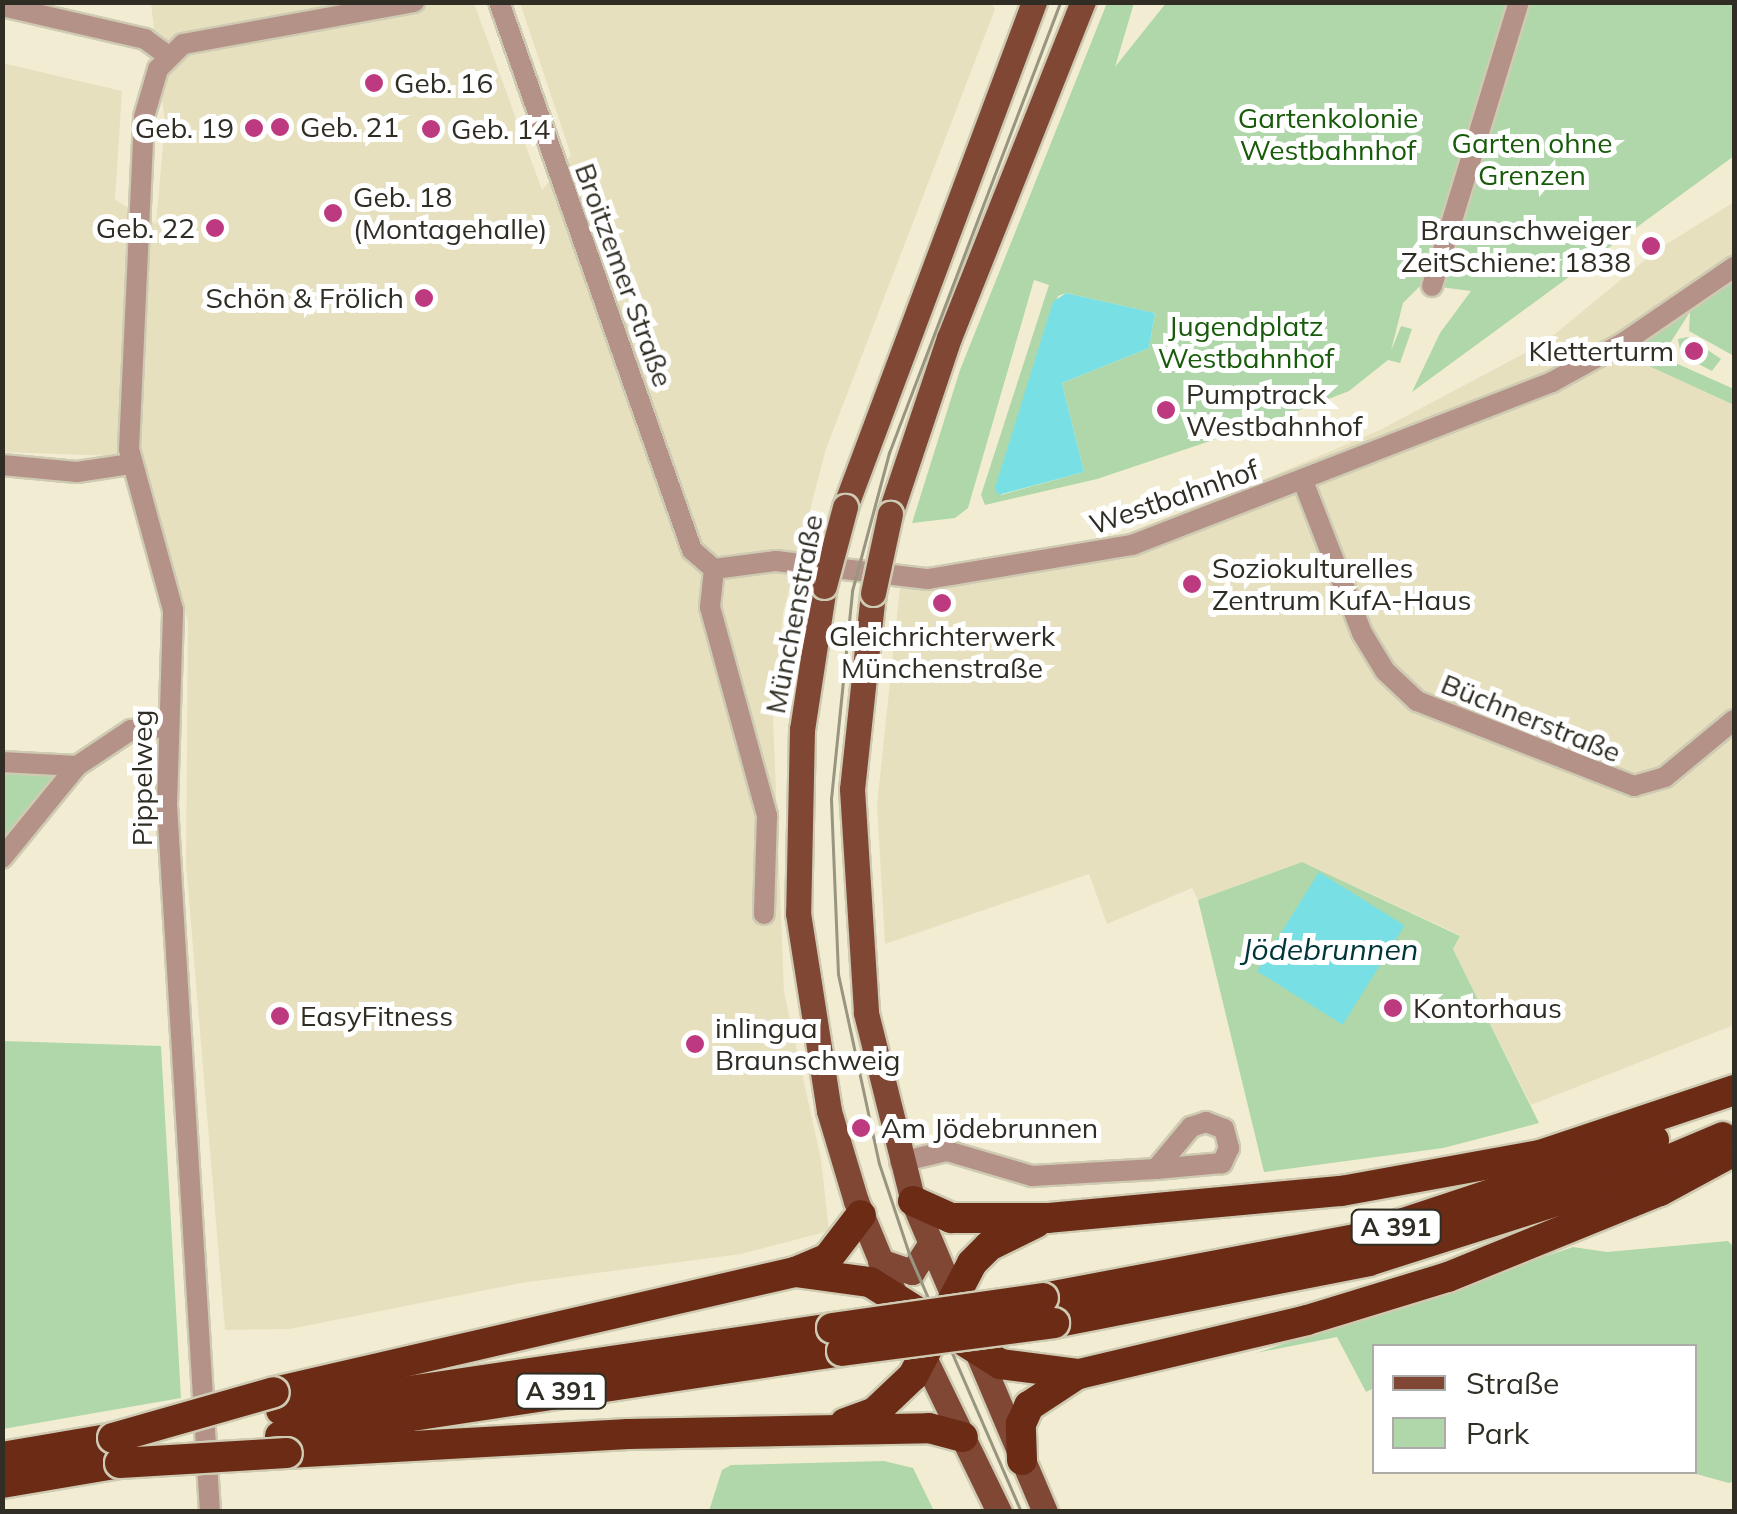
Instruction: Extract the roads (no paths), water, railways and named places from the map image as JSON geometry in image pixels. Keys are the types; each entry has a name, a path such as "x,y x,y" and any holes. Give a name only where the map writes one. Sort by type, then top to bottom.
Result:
{"highway":[{"path":"914,1201 951,1218 1048,1218 1341,1191 1484,1168 1637,1128 1734,1090"},
{"name":"A 391","path":"1048,1310 1355,1239 1552,1179 1734,1105"},
{"name":"A 391","path":"2,1457 116,1450 1368,1261 1614,1183 1734,1132"},
{"path":"795,1272 870,1282 893,1292 975,1353 1016,1368 1079,1374 1307,1320 1448,1277 1629,1204 1734,1152"},
{"path":"116,1450 280,1423 795,1272 828,1258 861,1215"},
{"path":"827,1429 874,1412 924,1357 950,1296 990,1246 1048,1218"},
{"path":"1022,1460 1021,1424 1029,1406 1079,1374"},
{"path":"280,1423 513,1437 929,1428 963,1437"},
{"name":"A 391","path":"2,1483 116,1450"}],"main road":[{"name":"Münchenstraße","path":"999,1512 893,1292 861,1215 820,1072 798,913 799,774 824,586 844,507 1034,2"},
{"path":"1045,1512 950,1296 900,1162 866,1012 852,859 854,736 873,592 890,514 950,338 1083,2"},
{"path":"880,1261 912,1272 930,1244"}],"street":[{"path":"2,6 145,39 168,56 204,37 414,2"},
{"name":"Broitzemer Straße","path":"498,2 692,550 708,566 710,606 766,816 764,914"},
{"path":"1432,286 1520,2"},
{"name":"Pippelweg","path":"168,56 152,80 144,117 128,368 131,464 173,610 166,727 210,1512"},
{"name":"Westbahnhof","path":"708,566 776,561 898,578 992,573 1132,545 1576,371 1734,267"},
{"path":"2,465 77,472 131,464"},
{"name":"Büchnerstraße","path":"1303,480 1362,632 1385,671 1417,701 1634,786 1665,777 1734,720"},
{"path":"2,858 77,766 131,730 166,727"},
{"path":"2,762 77,766"},
{"path":"900,1162 947,1151 1032,1176 1156,1169"}],"water":[{"path":"1066,293 1155,313 1149,348 1062,383 1084,472 998,495 995,488 1053,302"},
{"name":"Jödebrunnen","path":"1319,872 1405,926 1343,1025 1257,971"}],"tram line":[{"path":"1021,1512 910,1257 879,1164 838,974 831,799 852,591 889,453 1060,2"}],"place":[{"name":"Geb. 16","path":"374,83"},
{"name":"Geb. 21","path":"280,127"},
{"name":"Geb. 19","path":"254,128"},
{"name":"Geb. 14","path":"431,129"},
{"name":"Geb. 18 (Montagehalle)","path":"333,213"},
{"name":"Geb. 22","path":"215,228"},
{"name":"Braunschweiger ZeitSchiene: 1838","path":"1651,246"},
{"name":"Schön & Frölich","path":"424,298"},
{"name":"Kletterturm","path":"1694,351"},
{"name":"Pumptrack Westbahnhof","path":"1166,410"},
{"name":"Soziokulturelles Zentrum KufA-Haus","path":"1192,584"},
{"name":"Gleichrichterwerk Münchenstraße","path":"942,603"},
{"name":"Kontorhaus","path":"1393,1008"},
{"name":"EasyFitness","path":"280,1016"},
{"name":"inlingua Braunschweig","path":"695,1044"},
{"name":"Am Jödebrunnen","path":"861,1128"}],"park label":[{"name":"Gartenkolonie Westbahnhof","path":"1328,134"},
{"name":"Garten ohne Grenzen","path":"1532,159"},
{"name":"Jugendplatz Westbahnhof","path":"1246,342"}]}
